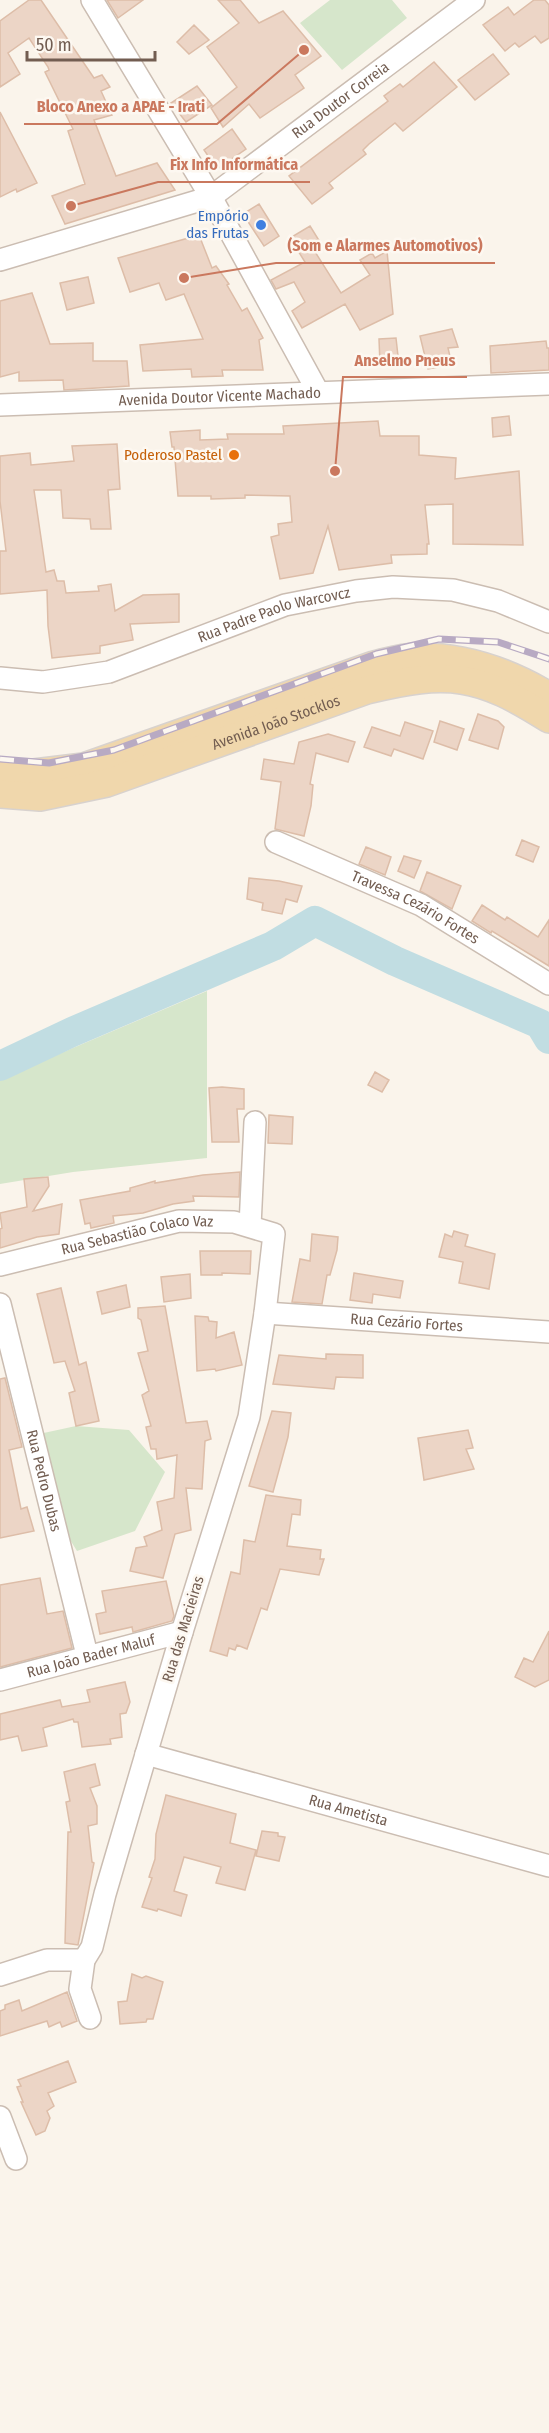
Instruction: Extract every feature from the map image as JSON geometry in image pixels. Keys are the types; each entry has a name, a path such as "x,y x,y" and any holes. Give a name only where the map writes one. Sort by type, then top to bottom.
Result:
{"main road":[{"name":"Avenida João Stocklos","path":"0,772 46,772 84,766 374,665 414,656 454,660 494,669 530,684 549,696"},
{"name":"Avenida João Stocklos","path":"0,794 40,797 107,783 367,690 401,682 449,678 486,684 517,698 549,719"}],"street":[{"path":"92,0 211,197 318,392"},
{"name":"Rua Doutor Correia","path":"0,260 211,197 474,0"},
{"name":"Avenida Doutor Vicente Machado","path":"0,405 549,384"},
{"name":"Rua Padre Paolo Warcovcz","path":"0,678 43,682 109,672 285,605 356,591 393,587 453,590 498,601 549,622"},
{"name":"Travessa Cezário Fortes","path":"276,842 422,905 549,984"},
{"path":"250,1226 255,1122"},
{"name":"Rua Sebastião Colaco Vaz","path":"0,1265 179,1221 234,1221 274,1234"},
{"name":"Rua das Macieiras","path":"90,2018 80,1989 84,1960 92,1947 182,1632 249,1417 274,1234"},
{"name":"Rua Pedro Dubas","path":"0,1305 87,1655"},
{"name":"Rua Cezário Fortes","path":"265,1313 549,1332"},
{"name":"Rua João Bader Maluf","path":"0,1680 87,1655 182,1632"},
{"name":"Rua Ametista","path":"147,1754 549,1866"},
{"path":"0,1975 47,1960 84,1960"},
{"path":"0,2117 16,2159"}],"green space":[{"path":"330,0 392,0 407,18 342,70 300,23"},
{"path":"207,991 207,1158 73,1172 0,1184 0,1079"},
{"path":"76,1426 129,1430 165,1472 135,1531 77,1551 64,1530 39,1434"}],"building":[{"path":"29,0 41,0 94,78 102,75 110,87 101,91 112,115 94,120 116,176 157,163 175,190 65,224 52,196 85,184 68,131 73,129 45,72 49,70 48,67 29,38 8,53 20,74 0,87 0,21"},
{"path":"107,0 143,0 118,18"},
{"path":"218,0 240,0 259,23 283,11 321,56 295,75 304,88 260,118 249,104 223,127 211,108 237,87 207,47 239,23"},
{"path":"534,0 545,0 549,5 549,38 541,43 535,36 519,47 515,43 505,51 483,25 508,7 514,15"},
{"path":"194,25 209,40 189,54 177,42"},
{"path":"493,54 509,74 475,100 458,80"},
{"path":"434,62 457,87 403,131 395,123 363,150 366,154 329,183 333,188 312,204 289,176 388,101 384,96 400,84 403,87"},
{"path":"197,86 212,105 186,122 171,103"},
{"path":"0,112 37,183 17,192 16,189 0,197"},
{"path":"232,129 246,149 217,169 204,150"},
{"name":"Empório das Frutas","path":"259,204 279,236 264,246 243,214"},
{"path":"310,226 320,242 312,247 341,293 370,275 360,260 372,253 375,258 387,251 393,314 360,330 345,304 302,328 292,311 305,302 294,282 276,289 271,280 305,262 290,238"},
{"path":"199,235 212,268 216,266 229,284 227,285 242,311 247,308 263,338 259,340 263,370 222,370 223,376 192,377 191,369 143,371 140,345 203,339 184,294 166,300 159,283 130,292 118,258"},
{"path":"88,277 94,303 67,310 60,283"},
{"path":"32,293 50,344 93,343 93,361 127,361 129,386 64,390 63,380 19,381 19,372 0,377 0,301"},
{"path":"452,329 458,347 448,348 452,365 428,369 420,336"},
{"path":"396,338 399,365 380,364 379,339"},
{"path":"546,341 547,348 549,348 549,370 491,373 490,346"},
{"path":"509,416 511,435 493,437 492,418"},
{"path":"378,421 380,436 419,436 419,455 456,458 455,479 519,471 523,545 453,544 453,504 425,505 429,544 427,544 427,554 391,555 392,563 339,570 328,526 313,573 280,579 271,537 279,535 278,524 292,522 290,496 245,495 245,498 211,499 211,496 178,496 174,447 172,447 170,432 200,430 200,440 228,439 227,434 284,434 283,426"},
{"path":"117,444 120,489 108,490 111,529 91,529 90,519 63,518 61,490 34,490 46,572 54,570 57,581 64,581 66,593 99,591 98,586 111,584 115,611 143,595 179,594 179,622 130,624 133,640 100,646 100,653 52,658 47,590 0,594 0,551 6,551 0,501 0,456 30,453 31,465 74,461 72,446"},
{"path":"478,714 498,721 504,727 498,749 469,740"},
{"path":"440,721 464,729 457,750 434,742"},
{"path":"405,722 433,731 423,759 394,749 391,756 364,747 372,727 400,736"},
{"path":"328,734 355,742 348,762 316,753 310,784 313,785 311,806 304,836 275,829 281,782 261,779 264,759 294,764 299,742"},
{"path":"522,840 539,847 533,862 516,855"},
{"path":"366,847 391,857 385,875 359,864"},
{"path":"404,856 421,861 414,878 398,871"},
{"path":"427,872 461,886 452,909 420,891"},
{"path":"249,878 302,886 297,902 286,899 282,914 262,910 263,903 247,899"},
{"path":"482,905 505,920 507,917 538,937 549,920 549,966 472,921"},
{"path":"375,1072 389,1080 382,1092 368,1085"},
{"path":"209,1088 244,1089 244,1109 237,1109 239,1142 212,1142"},
{"path":"269,1115 293,1117 292,1144 268,1143"},
{"path":"240,1172 239,1197 193,1196 194,1201 173,1204 143,1213 113,1216 114,1223 91,1228 90,1223 85,1224 80,1200 130,1191 130,1188 155,1181 155,1183"},
{"path":"48,1177 49,1186 33,1211 62,1204 59,1234 37,1237 0,1248 0,1229 2,1228 0,1213 27,1207 24,1179"},
{"path":"454,1231 468,1235 465,1246 495,1254 489,1289 459,1283 463,1262 439,1257 445,1234 452,1237"},
{"path":"312,1234 338,1237 337,1250 330,1275 327,1275 322,1304 292,1302 300,1259 310,1261"},
{"path":"200,1251 251,1251 250,1274 201,1275"},
{"path":"354,1273 403,1281 400,1298 373,1294 372,1303 350,1300"},
{"path":"190,1274 191,1298 164,1302 161,1277"},
{"path":"126,1285 130,1307 102,1314 97,1292"},
{"path":"61,1288 79,1365 86,1362 99,1421 76,1426 69,1393 75,1391 65,1361 54,1363 37,1294"},
{"path":"165,1306 186,1423 207,1421 211,1439 205,1441 202,1489 186,1488 191,1530 175,1534 163,1578 130,1571 136,1548 147,1546 144,1537 162,1530 157,1502 174,1498 177,1455 157,1459 156,1449 151,1449 146,1427 151,1426 142,1395 149,1391 138,1353 148,1351 141,1320 138,1318 138,1308"},
{"path":"195,1316 208,1317 209,1321 217,1322 216,1338 234,1332 242,1365 216,1371 215,1369 197,1371"},
{"path":"326,1354 363,1355 363,1378 336,1377 334,1389 273,1384 279,1355 326,1359"},
{"path":"5,1378 22,1447 9,1450 21,1509 27,1507 34,1531 0,1538 0,1379"},
{"path":"272,1411 291,1413 288,1437 273,1492 249,1486"},
{"path":"468,1430 473,1448 466,1449 474,1469 424,1480 418,1438"},
{"path":"266,1495 301,1500 300,1515 292,1514 287,1546 321,1550 320,1559 324,1559 319,1575 280,1569 267,1610 261,1608 247,1649 237,1645 235,1650 229,1648 227,1656 210,1651 231,1572 240,1574 244,1540 255,1542"},
{"path":"40,1578 47,1614 63,1611 72,1648 0,1667 0,1585"},
{"path":"166,1581 174,1616 172,1621 133,1632 132,1627 100,1634 96,1614 106,1612 102,1591"},
{"path":"549,1631 549,1680 535,1687 515,1677 524,1658 533,1662"},
{"path":"125,1682 130,1702 126,1713 120,1714 122,1737 110,1739 111,1744 82,1747 78,1722 74,1722 73,1719 43,1728 47,1746 22,1751 18,1736 0,1740 0,1714 60,1700 62,1707 90,1702 87,1690"},
{"path":"95,1764 100,1785 90,1788 97,1806 97,1824 88,1826 92,1862 94,1863 78,1945 65,1943 68,1832 71,1832 66,1802 70,1801 64,1772"},
{"path":"166,1795 236,1814 230,1843 256,1850 245,1890 216,1883 221,1867 184,1857 174,1891 187,1895 181,1916 142,1907 152,1878 149,1877 155,1859 156,1834"},
{"path":"262,1831 278,1833 278,1836 285,1837 279,1861 256,1856"},
{"path":"132,1974 163,1982 153,2019 147,2019 146,2022 120,2024 118,2002 127,2001"},
{"path":"67,1992 77,2021 62,2027 60,2022 49,2027 47,2021 0,2036 0,2011 5,2009 5,2005 19,2000 22,2011"},
{"path":"68,2061 76,2082 48,2093 54,2106 47,2111 50,2118 45,2131 36,2135 21,2102 23,2102 17,2087 21,2086 18,2080"}],"waterway":[{"path":"0,1066 72,1032 273,946 315,921 395,961 540,1024 549,1039"}],"railway":[{"path":"0,759 49,763 114,750 376,654 439,639 498,642 549,659"}],"place":[{"name":"Bloco Anexo a APAE - Irati","path":"304,50"},
{"name":"Fix Info Informática","path":"71,206"},
{"name":"Empório das Frutas","path":"261,225"},
{"name":"(Som e Alarmes Automotivos)","path":"184,278"},
{"name":"Poderoso Pastel","path":"234,455"},
{"name":"Anselmo Pneus","path":"335,471"}]}
